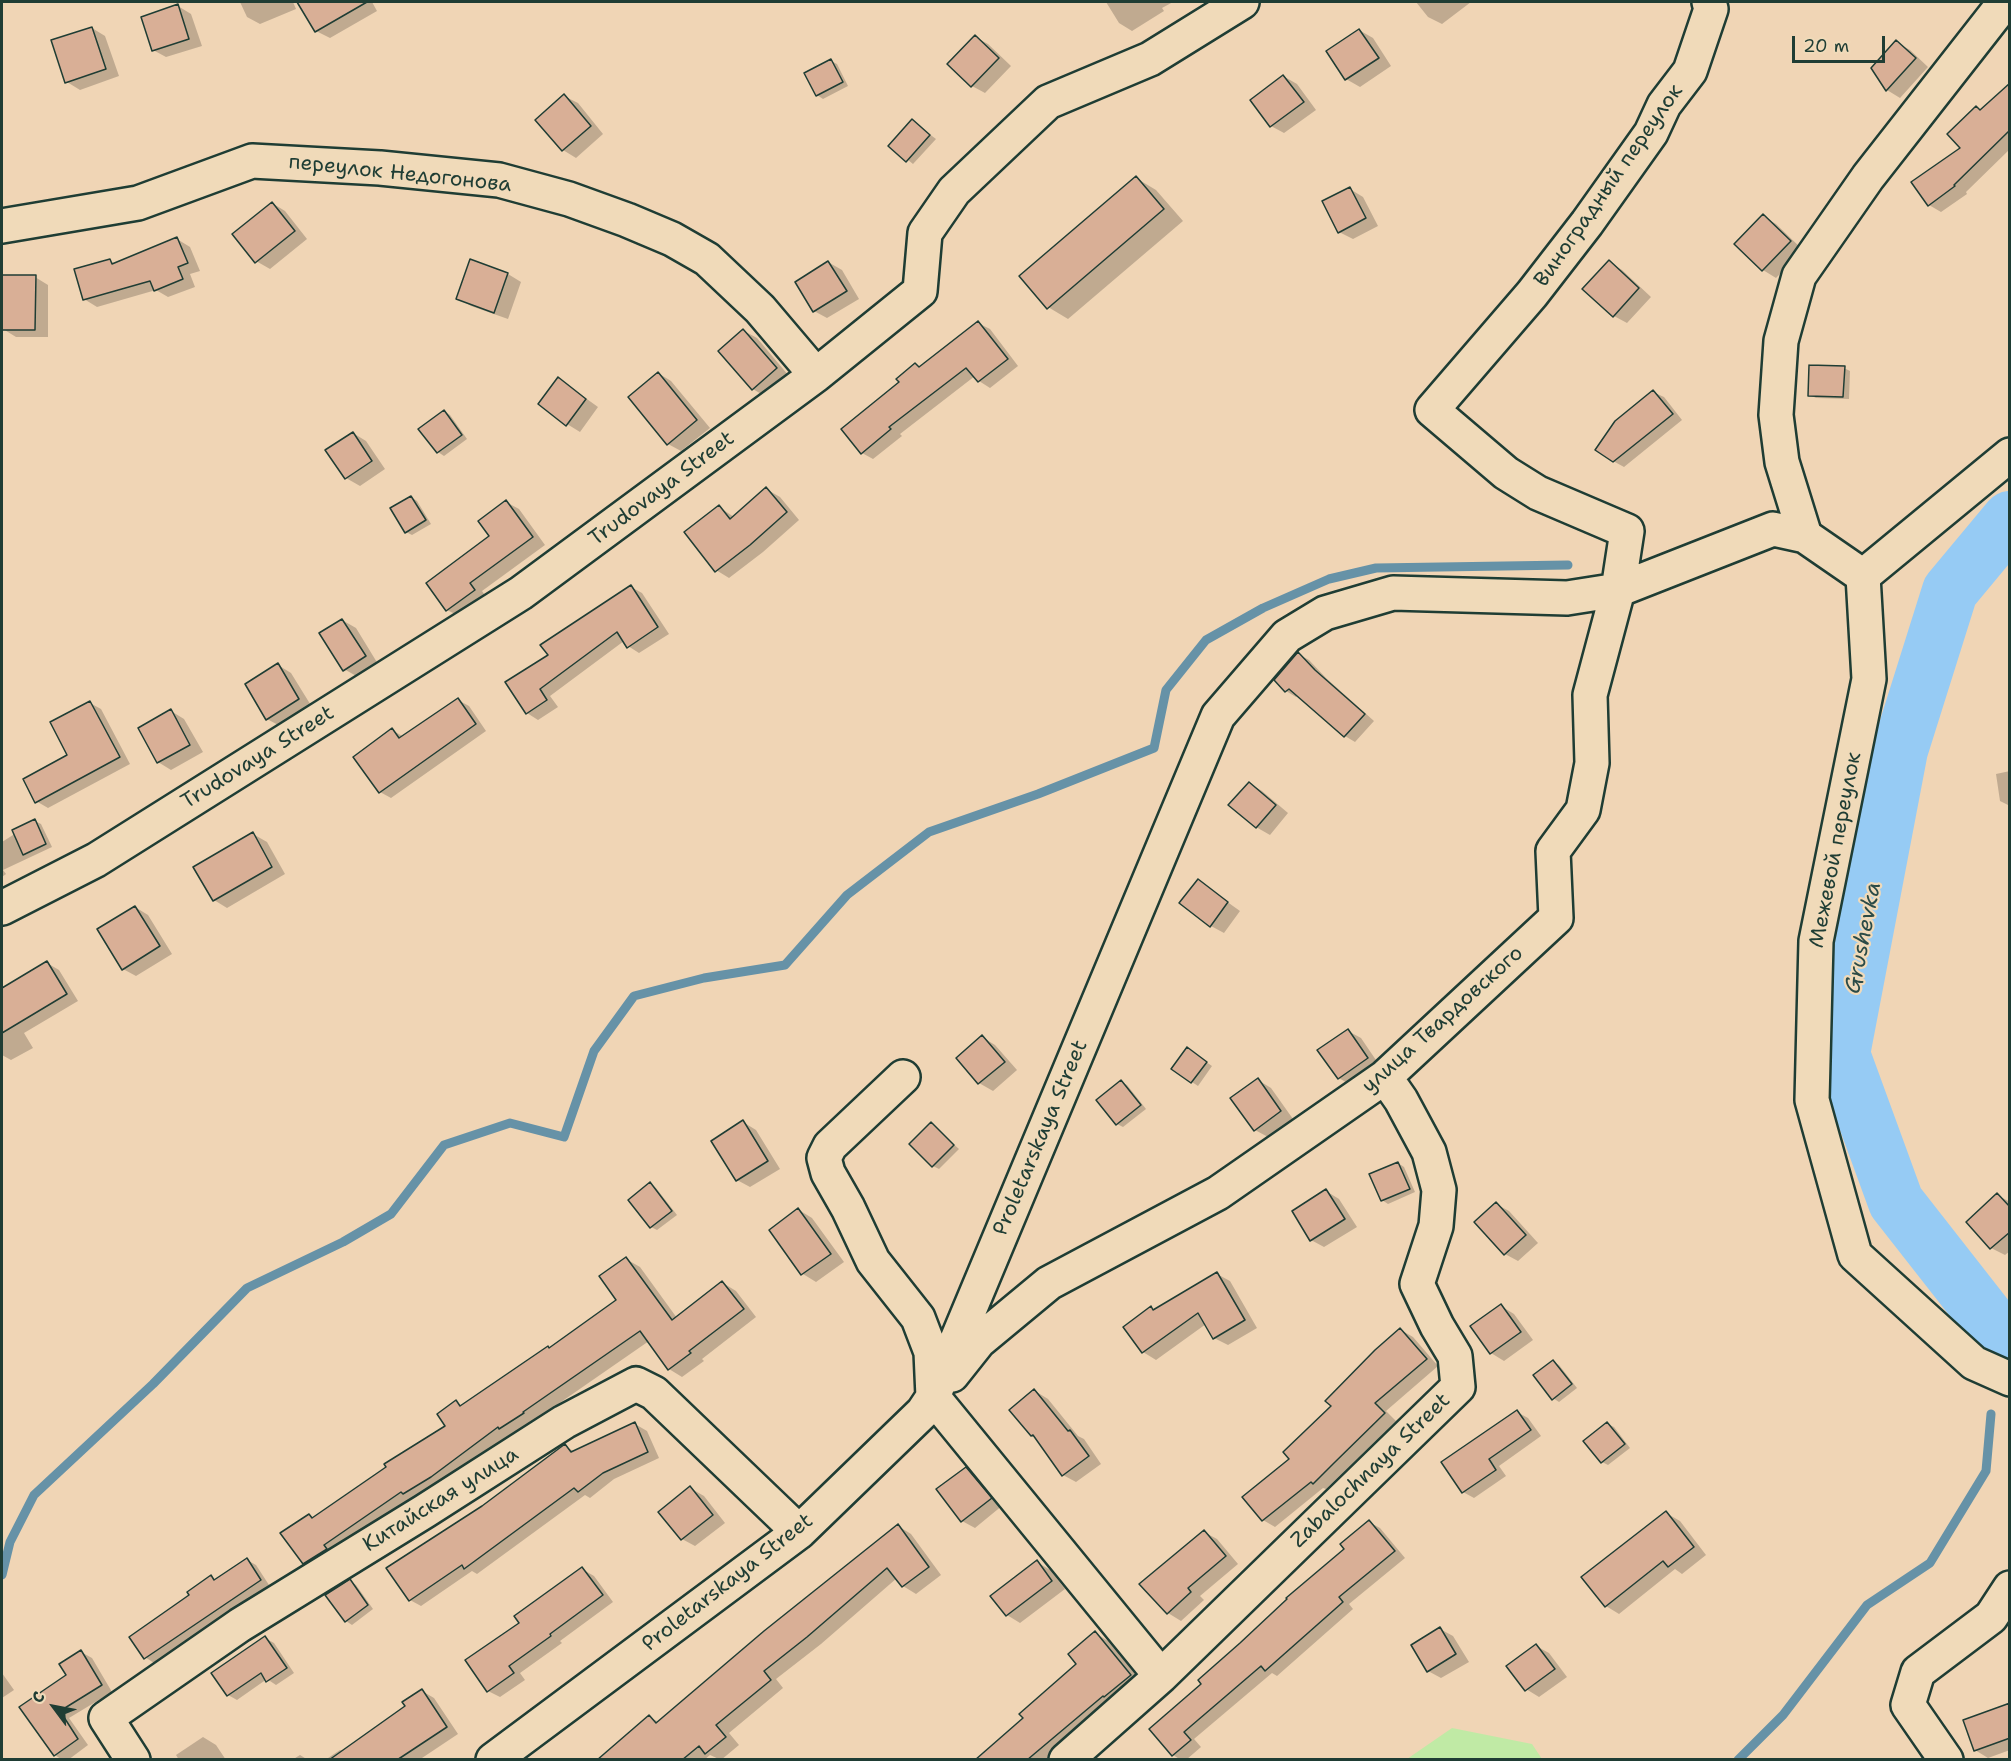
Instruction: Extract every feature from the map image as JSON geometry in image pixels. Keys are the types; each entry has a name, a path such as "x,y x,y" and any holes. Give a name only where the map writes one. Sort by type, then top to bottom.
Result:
{"street":[{"name":"Trudovaya Street","path":"2,908 96,860 521,593 816,375 920,291 925,233 954,190 1048,102 1150,59 1242,2"},
{"name":"Виноградный переулок","path":"1432,410 1532,294 1587,223 1651,133 1664,105 1690,71 1711,9 1709,2"},
{"path":"2005,2 1868,177 1799,276 1781,341 1776,415 1782,462 1805,536 1863,576 2010,455"},
{"name":"переулок Недогонова","path":"2,226 138,203 252,160 380,168 499,180 569,199 627,220 672,238 707,259 760,309 816,375"},
{"name":"улица Твардовского","path":"933,1397 979,1341 1048,1283 1218,1193 1385,1077 1556,918 1553,851 1583,810 1592,763 1590,695 1618,590 1627,531 1538,493 1506,473 1432,410"},
{"name":"Proletarskaya Street","path":"493,1760 799,1532 923,1412 933,1397 1218,716 1287,636 1325,614 1393,593 1567,598 1618,590 1773,529 1805,536"},
{"name":"Межевой переулок","path":"1863,576 1869,679 1816,941 1812,1100 1856,1255 1974,1363 2010,1379"},
{"path":"903,1077 830,1146 824,1158 834,1186 848,1208 873,1261 918,1318 931,1352 933,1397 1161,1676"},
{"name":"Zabalochnaya Street","path":"1066,1760 1161,1676 1458,1387 1455,1356 1437,1326 1417,1284 1436,1226 1439,1190 1429,1152 1401,1100 1385,1077"},
{"name":"Китайская улица","path":"134,1760 106,1718 240,1625 564,1422 636,1384 654,1393 799,1532"},
{"path":"1946,1760 1908,1705 1917,1672 1991,1617 2010,1588"}],"green space":[{"path":"1452,1728 1532,1744 1542,1759 1407,1759"}],"building":[{"path":"297,2 367,2 315,32"},
{"path":"178,4 189,39 152,51 141,17"},
{"path":"92,27 106,69 65,83 51,40"},
{"path":"1359,29 1379,58 1345,80 1326,51"},
{"path":"975,35 999,58 971,87 947,64"},
{"path":"1896,40 1916,58 1886,91 1871,68"},
{"path":"831,59 843,82 816,96 804,73"},
{"path":"1283,75 1304,102 1270,127 1250,100"},
{"path":"2010,83 2010,130 1955,186 1928,206 1911,182 1960,148 1947,134 1976,106 1980,110"},
{"path":"564,94 591,126 562,151 535,120"},
{"path":"912,119 930,135 906,162 888,146"},
{"path":"1136,176 1164,209 1047,309 1019,276"},
{"path":"1350,187 1366,218 1338,233 1322,201"},
{"path":"272,202 295,231 255,263 232,234"},
{"path":"1763,214 1791,241 1762,271 1734,244"},
{"path":"177,237 188,263 178,267 183,279 154,291 150,281 83,300 74,269 110,259 112,264"},
{"path":"470,259 508,273 494,313 456,299"},
{"path":"1609,260 1639,288 1613,317 1582,289"},
{"path":"828,261 847,291 813,312 795,282"},
{"path":"2,275 36,275 35,330 2,330"},
{"path":"978,321 1008,359 978,382 966,368 889,427 891,429 861,454 841,429 899,382 896,379 915,363 919,367"},
{"path":"743,329 777,368 752,390 718,351"},
{"path":"1809,365 1845,366 1843,397 1808,396"},
{"path":"658,372 697,420 667,445 628,397"},
{"path":"558,377 586,399 566,426 538,404"},
{"path":"1653,390 1673,414 1613,462 1595,450 1615,421"},
{"path":"444,410 462,435 437,453 418,429"},
{"path":"353,432 372,461 345,479 325,450"},
{"path":"766,487 787,512 715,572 684,532 719,505 730,519"},
{"path":"411,496 426,520 405,533 390,508"},
{"path":"506,500 533,537 470,583 475,590 446,611 426,583 489,536 478,521"},
{"path":"631,585 658,627 627,648 617,632 540,689 547,700 526,714 505,682 548,655 540,645"},
{"path":"342,619 366,656 343,671 319,633"},
{"path":"1298,652 1365,714 1344,737 1289,689 1285,692 1274,680"},
{"path":"278,663 299,699 266,720 245,684"},
{"path":"458,698 476,724 379,793 353,757 392,728 399,738"},
{"path":"90,701 120,757 35,803 23,779 67,755 50,722"},
{"path":"171,709 190,745 157,763 138,728"},
{"path":"1249,782 1276,805 1256,828 1228,805"},
{"path":"35,819 46,844 23,855 12,830"},
{"path":"253,832 272,867 213,901 193,867"},
{"path":"1198,879 1228,902 1210,927 1179,903"},
{"path":"135,906 160,946 122,970 97,929"},
{"path":"47,961 67,994 2,1033 2,988"},
{"path":"1348,1029 1368,1058 1338,1079 1317,1050"},
{"path":"982,1035 1005,1062 978,1084 956,1058"},
{"path":"1187,1047 1207,1062 1191,1083 1171,1069"},
{"path":"1258,1078 1281,1111 1254,1131 1230,1098"},
{"path":"1121,1080 1141,1105 1116,1125 1096,1100"},
{"path":"743,1120 768,1161 736,1181 711,1141"},
{"path":"931,1122 954,1145 932,1167 909,1144"},
{"path":"1398,1162 1410,1189 1381,1201 1369,1174"},
{"path":"650,1182 672,1211 650,1228 628,1200"},
{"path":"1326,1189 1345,1219 1310,1241 1292,1211"},
{"path":"1997,1193 2010,1207 2010,1232 1990,1249 1966,1222"},
{"path":"1496,1202 1526,1235 1504,1255 1474,1222"},
{"path":"798,1208 831,1254 801,1275 769,1230"},
{"path":"626,1257 672,1320 722,1281 744,1309 668,1370 640,1331 524,1413 499,1429 498,1427 431,1477 403,1494 401,1492 324,1545 327,1549 303,1564 280,1533 309,1514 312,1518 386,1467 384,1464 445,1426 437,1414 456,1400 460,1406 548,1346 549,1348 616,1300 599,1276"},
{"path":"1217,1272 1245,1320 1213,1339 1198,1313 1142,1353 1123,1327 1151,1306 1153,1310"},
{"path":"1501,1304 1521,1332 1490,1354 1470,1326"},
{"path":"1400,1328 1427,1359 1375,1403 1385,1413 1313,1484 1311,1482 1262,1521 1242,1497 1289,1459 1283,1452 1331,1406 1325,1401"},
{"path":"1553,1360 1572,1384 1552,1400 1533,1375"},
{"path":"1034,1389 1068,1431 1070,1430 1089,1456 1062,1476 1033,1435 1031,1436 1009,1410"},
{"path":"1517,1410 1531,1430 1489,1459 1496,1470 1462,1493 1441,1462"},
{"path":"635,1422 648,1452 603,1473 578,1492 574,1488 464,1569 462,1565 409,1601 386,1568 482,1506 565,1444 571,1452"},
{"path":"1607,1422 1625,1444 1601,1463 1583,1441"},
{"path":"966,1467 992,1498 961,1522 936,1489"},
{"path":"690,1486 713,1515 681,1540 658,1512"},
{"path":"1666,1511 1694,1547 1668,1567 1663,1561 1605,1607 1581,1577"},
{"path":"1369,1520 1395,1551 1339,1597 1343,1602 1265,1671 1261,1666 1184,1732 1191,1740 1172,1756 1149,1729 1201,1684 1198,1680 1286,1598 1344,1549 1340,1544"},
{"path":"898,1524 929,1567 902,1587 887,1568 764,1671 771,1680 716,1725 726,1737 705,1754 699,1746 682,1760 597,1760 649,1715 656,1723 764,1631"},
{"path":"1204,1530 1226,1556 1188,1588 1191,1592 1167,1614 1139,1584"},
{"path":"247,1558 261,1580 144,1659 129,1637 189,1595 187,1592 211,1575 214,1580"},
{"path":"1037,1560 1052,1581 1006,1616 990,1596"},
{"path":"582,1567 603,1595 509,1666 514,1673 487,1692 465,1660 519,1623 514,1616"},
{"path":"350,1579 368,1605 345,1622 325,1595"},
{"path":"1440,1627 1456,1654 1427,1672 1411,1645"},
{"path":"1095,1631 1131,1675 1027,1760 975,1760 1023,1718 1019,1714 1076,1664 1068,1654"},
{"path":"265,1636 287,1668 266,1682 261,1673 227,1696 211,1673"},
{"path":"1536,1644 1555,1669 1525,1691 1506,1666"},
{"path":"81,1650 102,1685 60,1711 78,1739 54,1756 19,1707 66,1675 59,1664"},
{"path":"422,1689 447,1727 397,1760 329,1760 405,1706 402,1702"},
{"path":"2010,1703 2010,1738 1974,1751 1963,1720"}],"waterway":[{"name":"Grushevka","path":"2010,519 1950,591 1900,750 1842,1054 1896,1202 1990,1322 2010,1335"},
{"path":"2,1575 10,1542 34,1495 153,1384 247,1288 343,1242 391,1214 444,1145 510,1123 564,1137 594,1051 634,996 704,978 785,965 847,895 929,832 1038,794 1154,748 1166,690 1206,640 1263,608 1329,579 1376,568 1568,565"},
{"path":"1738,1760 1783,1715 1867,1605 1930,1563 1986,1471 1991,1414"}]}
